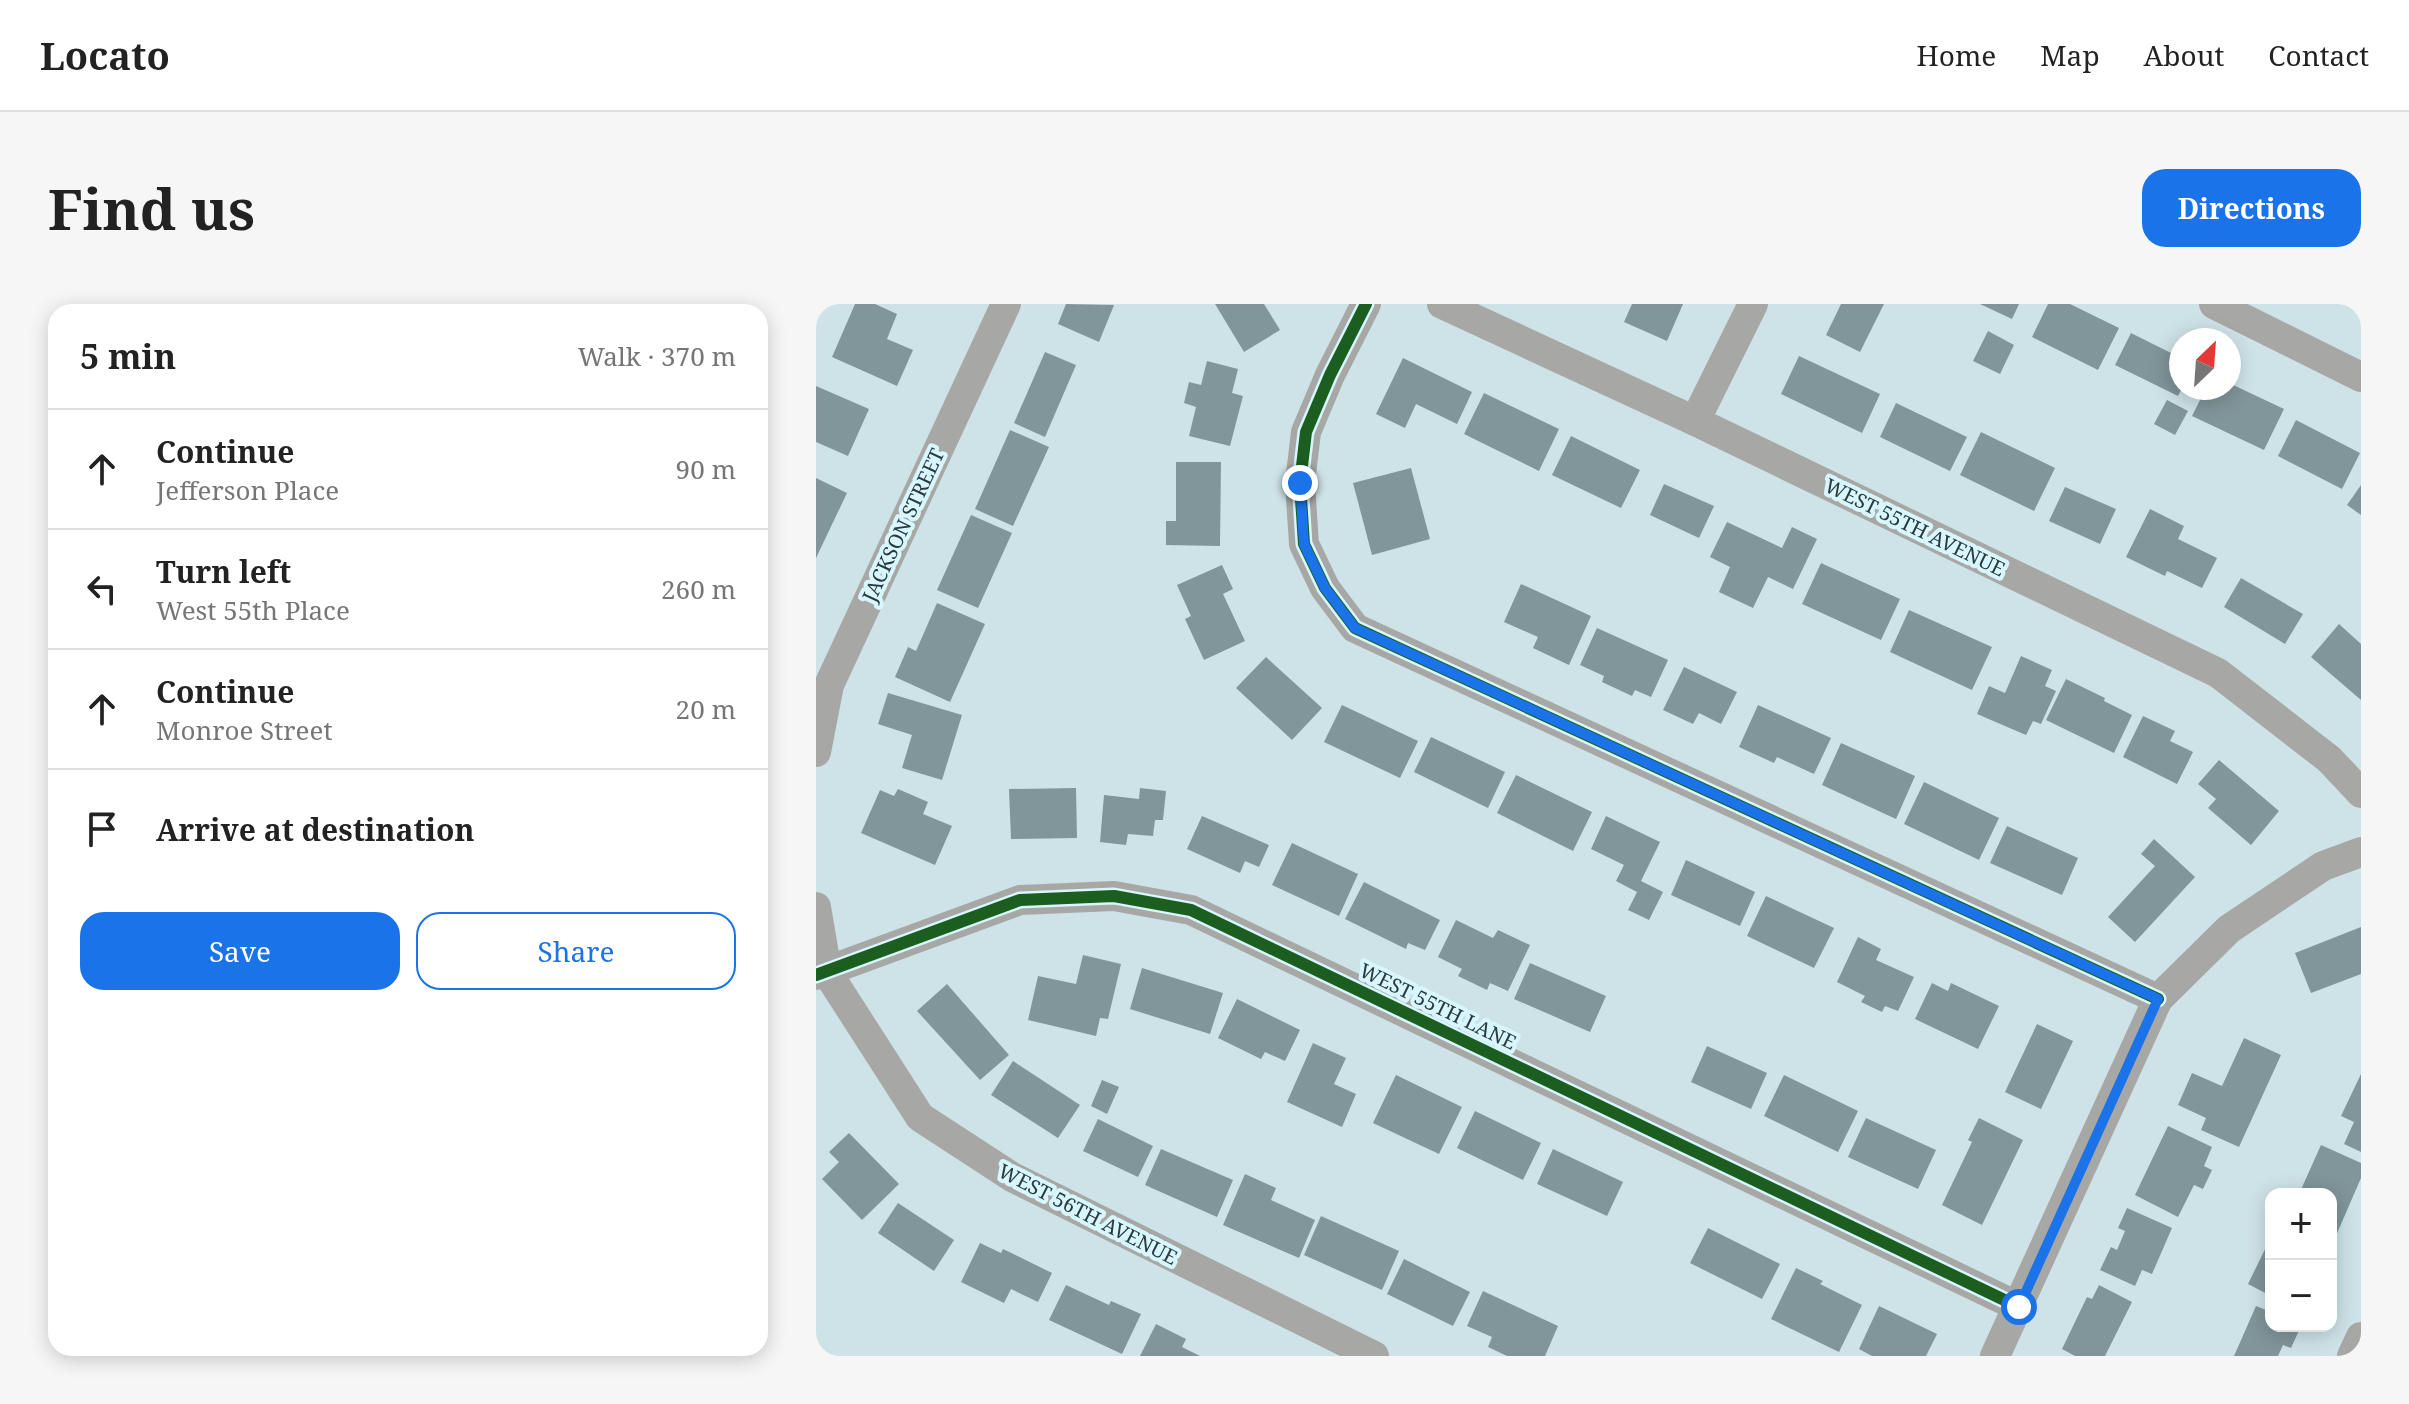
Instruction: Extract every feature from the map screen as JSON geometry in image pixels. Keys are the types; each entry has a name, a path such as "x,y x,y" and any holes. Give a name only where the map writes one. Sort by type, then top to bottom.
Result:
{"street":[{"name":"JACKSON STREET","path":"816,752 829,685 1006,304"},
{"path":"1366,304 1330,375 1306,432 1300,483 1304,544 1325,588 1355,628 2158,999"},
{"name":"WEST 55TH AVENUE","path":"1442,304 1695,421 2218,673 2329,759 2361,793"},
{"path":"1695,421 1753,304"},
{"path":"2214,304 2361,377"},
{"path":"1995,1356 2158,999 2229,929 2323,866 2361,852"},
{"name":"WEST 55TH LANE","path":"821,973 1020,900 1114,896 1191,910 2019,1307"},
{"path":"816,907 821,973"},
{"name":"WEST 56TH AVENUE","path":"821,973 920,1117 1012,1177 1374,1356"},
{"path":"2352,1356 2361,1337"}],"building":[{"path":"855,304 875,304 897,314 887,339 913,350 897,386 832,357"},
{"path":"1066,304 1114,305 1099,342 1058,324"},
{"path":"1215,304 1264,304 1280,330 1244,352"},
{"path":"1632,304 1683,304 1667,341 1624,322"},
{"path":"1841,304 1884,304 1860,352 1826,335"},
{"path":"1980,304 2019,304 2012,319"},
{"path":"2048,304 2070,304 2119,328 2098,370 2032,337"},
{"path":"1988,331 2014,345 2000,374 1973,361"},
{"path":"2131,333 2169,352 2169,392 2115,365"},
{"path":"1045,352 1076,365 1045,437 1014,423"},
{"path":"1799,356 1880,394 1862,433 1781,394"},
{"path":"1403,358 1472,392 1457,424 1416,404 1405,428 1376,414"},
{"path":"1207,361 1238,369 1232,393 1243,396 1230,446 1189,436 1196,407 1184,403 1189,382 1201,385"},
{"path":"816,386 869,409 848,456 816,442"},
{"path":"2241,389 2284,409 2264,450 2192,416 2200,400 2241,400"},
{"path":"1484,393 1559,429 1539,471 1464,434"},
{"path":"2167,400 2188,411 2175,435 2154,424"},
{"path":"1896,403 1967,437 1950,471 1880,437"},
{"path":"2296,420 2360,453 2342,489 2278,456"},
{"path":"1010,430 1049,447 1013,526 975,509"},
{"path":"1981,432 2055,468 2034,511 1960,475"},
{"path":"1571,436 1640,470 1621,508 1552,475"},
{"path":"1176,462 1221,462 1220,546 1166,545 1166,521 1176,521"},
{"path":"1411,468 1430,539 1372,555 1353,483"},
{"path":"816,478 847,493 816,558"},
{"path":"1664,484 1714,506 1699,538 1650,515"},
{"path":"2361,485 2361,515 2347,505"},
{"path":"2065,487 2116,509 2100,544 2049,521"},
{"path":"2150,509 2184,526 2178,539 2217,558 2202,588 2167,571 2165,576 2126,557"},
{"path":"971,515 1012,533 978,608 937,590"},
{"path":"1727,522 1782,548 1792,527 1817,539 1793,589 1768,577 1753,608 1719,592 1730,567 1710,557"},
{"path":"1821,563 1900,599 1881,640 1802,604"},
{"path":"1222,565 1233,589 1223,594 1245,641 1204,660 1185,619 1191,616 1177,585"},
{"path":"2241,578 2303,614 2285,644 2224,607"},
{"path":"1521,584 1591,616 1569,665 1533,648 1538,637 1504,622"},
{"path":"937,603 985,624 950,702 895,677 908,647 916,651"},
{"path":"1909,610 1992,647 1972,690 1890,652"},
{"path":"2339,624 2361,644 2361,700 2311,657"},
{"path":"1597,628 1668,660 1651,697 1635,690 1632,696 1602,682 1604,676 1580,665"},
{"path":"2021,656 2052,670 2045,686 2056,691 2041,724 2033,721 2026,735 1977,714 1989,686 2005,693"},
{"path":"1266,657 1322,708 1292,740 1236,688"},
{"path":"1684,667 1737,692 1721,724 1699,713 1693,724 1663,710"},
{"path":"2066,679 2132,715 2114,753 2046,720"},
{"path":"888,693 962,715 942,780 902,768 912,735 878,724"},
{"path":"1342,705 1418,741 1400,778 1324,742"},
{"path":"1758,705 1831,738 1814,774 1777,757 1774,763 1739,747"},
{"path":"2143,716 2175,731 2170,741 2193,752 2177,784 2123,757"},
{"path":"1431,737 1505,772 1488,808 1414,772"},
{"path":"1841,743 1915,776 1896,819 1822,785"},
{"path":"2219,760 2279,811 2251,845 2208,808 2216,799 2198,784"},
{"path":"1516,775 1592,812 1573,851 1497,813"},
{"path":"1924,782 1999,818 1979,860 1904,824"},
{"path":"1076,788 1077,838 1011,839 1009,789"},
{"path":"1140,788 1166,791 1163,820 1155,820 1153,836 1128,834 1126,845 1100,842 1104,795 1139,799"},
{"path":"898,789 928,802 923,814 952,826 935,865 861,833 880,790 894,796"},
{"path":"1202,816 1269,845 1259,867 1245,861 1240,873 1187,849"},
{"path":"1606,816 1660,842 1641,881 1663,892 1649,920 1628,910 1637,892 1616,881 1624,865 1591,849"},
{"path":"2007,826 2078,858 2062,895 1990,863"},
{"path":"2154,839 2195,877 2135,942 2108,917 2155,866 2141,854"},
{"path":"1292,843 1358,874 1339,916 1272,885"},
{"path":"1686,860 1755,892 1740,926 1671,895"},
{"path":"1364,882 1440,920 1425,950 1408,943 1406,949 1345,919"},
{"path":"1766,896 1834,928 1814,968 1747,936"},
{"path":"1456,920 1493,938 1498,930 1530,945 1508,991 1490,983 1487,990 1458,976 1462,969 1438,957"},
{"path":"2361,927 2361,974 2311,993 2295,953"},
{"path":"1858,937 1881,949 1876,960 1914,977 1898,1011 1885,1006 1882,1012 1861,1002 1865,996 1837,982"},
{"path":"1083,955 1121,964 1108,1019 1100,1018 1096,1036 1028,1020 1038,976 1076,984"},
{"path":"1530,963 1606,996 1590,1032 1514,999"},
{"path":"1142,968 1223,993 1210,1034 1130,1009"},
{"path":"1932,983 1948,991 1951,983 1999,1006 1978,1049 1915,1019"},
{"path":"947,984 1009,1055 980,1080 917,1011"},
{"path":"1237,999 1300,1030 1285,1061 1265,1052 1261,1059 1218,1038"},
{"path":"2037,1024 2073,1041 2041,1109 2005,1092"},
{"path":"2244,1038 2281,1055 2239,1147 2201,1130 2206,1118 2178,1105 2192,1073 2222,1086"},
{"path":"1313,1043 1346,1058 1334,1084 1356,1094 1342,1127 1287,1102"},
{"path":"1707,1046 1767,1073 1751,1109 1691,1082"},
{"path":"1013,1061 1080,1105 1058,1138 991,1095"},
{"path":"2361,1074 2361,1152 2344,1144 2354,1122 2341,1116"},
{"path":"1396,1075 1462,1107 1439,1154 1373,1123"},
{"path":"1784,1075 1858,1111 1838,1152 1764,1116"},
{"path":"1102,1080 1119,1087 1107,1114 1091,1106"},
{"path":"1475,1111 1541,1143 1523,1180 1457,1148"},
{"path":"1866,1118 1936,1150 1918,1189 1848,1157"},
{"path":"1979,1118 2023,1140 1982,1225 1942,1205 1972,1142 1968,1140"},
{"path":"1098,1119 1153,1146 1138,1177 1083,1151"},
{"path":"2168,1126 2212,1147 2204,1166 2212,1170 2203,1189 2194,1185 2178,1217 2135,1195"},
{"path":"849,1133 899,1184 862,1220 822,1179 839,1162 829,1152"},
{"path":"2321,1145 2361,1163 2361,1178 2337,1233 2337,1188 2302,1188"},
{"path":"1161,1149 1233,1180 1217,1217 1145,1185"},
{"path":"1553,1149 1623,1182 1607,1216 1537,1184"},
{"path":"1245,1174 1276,1188 1271,1200 1315,1220 1299,1258 1223,1225"},
{"path":"898,1203 954,1240 934,1271 878,1233"},
{"path":"2127,1208 2172,1228 2152,1274 2142,1270 2135,1286 2100,1270 2111,1247 2117,1250 2125,1231 2118,1228"},
{"path":"1321,1216 1399,1251 1382,1290 1304,1255"},
{"path":"1708,1228 1780,1264 1762,1299 1690,1263"},
{"path":"980,1243 1001,1253 1003,1249 1052,1273 1038,1302 1011,1289 1004,1303 961,1282"},
{"path":"2265,1249 2265,1293 2248,1284"},
{"path":"1404,1259 1470,1292 1453,1326 1387,1294"},
{"path":"1796,1268 1862,1305 1839,1352 1771,1319"},
{"path":"1066,1285 1109,1305 1111,1301 1141,1314 1122,1354 1049,1320"},
{"path":"2099,1285 2132,1302 2105,1356 2075,1356 2062,1349 2087,1297 2092,1299"},
{"path":"1483,1291 1558,1326 1545,1356 1507,1356 1488,1347 1492,1337 1467,1326"},
{"path":"1879,1306 1937,1334 1926,1356 1872,1356 1859,1349"},
{"path":"2256,1306 2265,1310 2265,1332 2298,1332 2291,1348 2283,1345 2278,1356 2234,1356"},
{"path":"1156,1324 1186,1339 1182,1347 1200,1356 1140,1356"}],"cycle path":[{"path":"1366,304 1330,375 1306,432 1300,483 1304,544 1325,588 1355,628 2158,999"},
{"path":"816,975 1020,900 1114,896 1191,910 2019,1307"}],"route":[{"path":"1300,483 1304,544 1325,588 1355,628 2158,999 2019,1307"}]}
